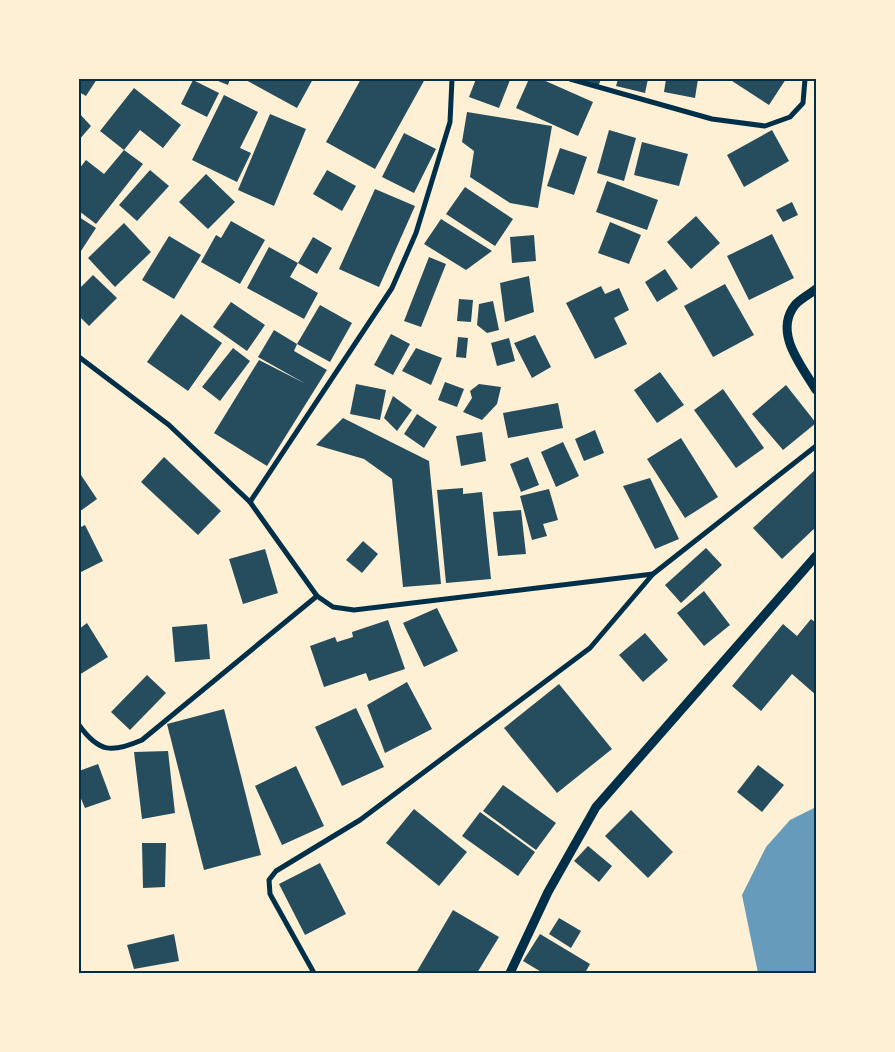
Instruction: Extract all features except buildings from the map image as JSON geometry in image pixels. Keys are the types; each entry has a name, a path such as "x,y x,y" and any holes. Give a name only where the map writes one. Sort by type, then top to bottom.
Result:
{"street":[{"path":"250,502 392,288 416,233 450,122 452,79"},
{"path":"570,79 712,118 765,126 790,117 803,103 804,79"},
{"path":"816,288 796,304 787,318 786,331 790,345 816,390"},
{"path":"79,357 170,426 250,502 317,596 333,607 354,610 653,574"},
{"path":"314,973 270,894 269,880 276,871 360,820 590,648 653,574 816,446"},
{"path":"510,973 548,892 596,807 816,556"},
{"path":"79,725 90,741 105,748 121,749 142,740 317,596"}],"water":[{"path":"816,807 816,973 758,973 742,895 766,847 790,820"}]}
